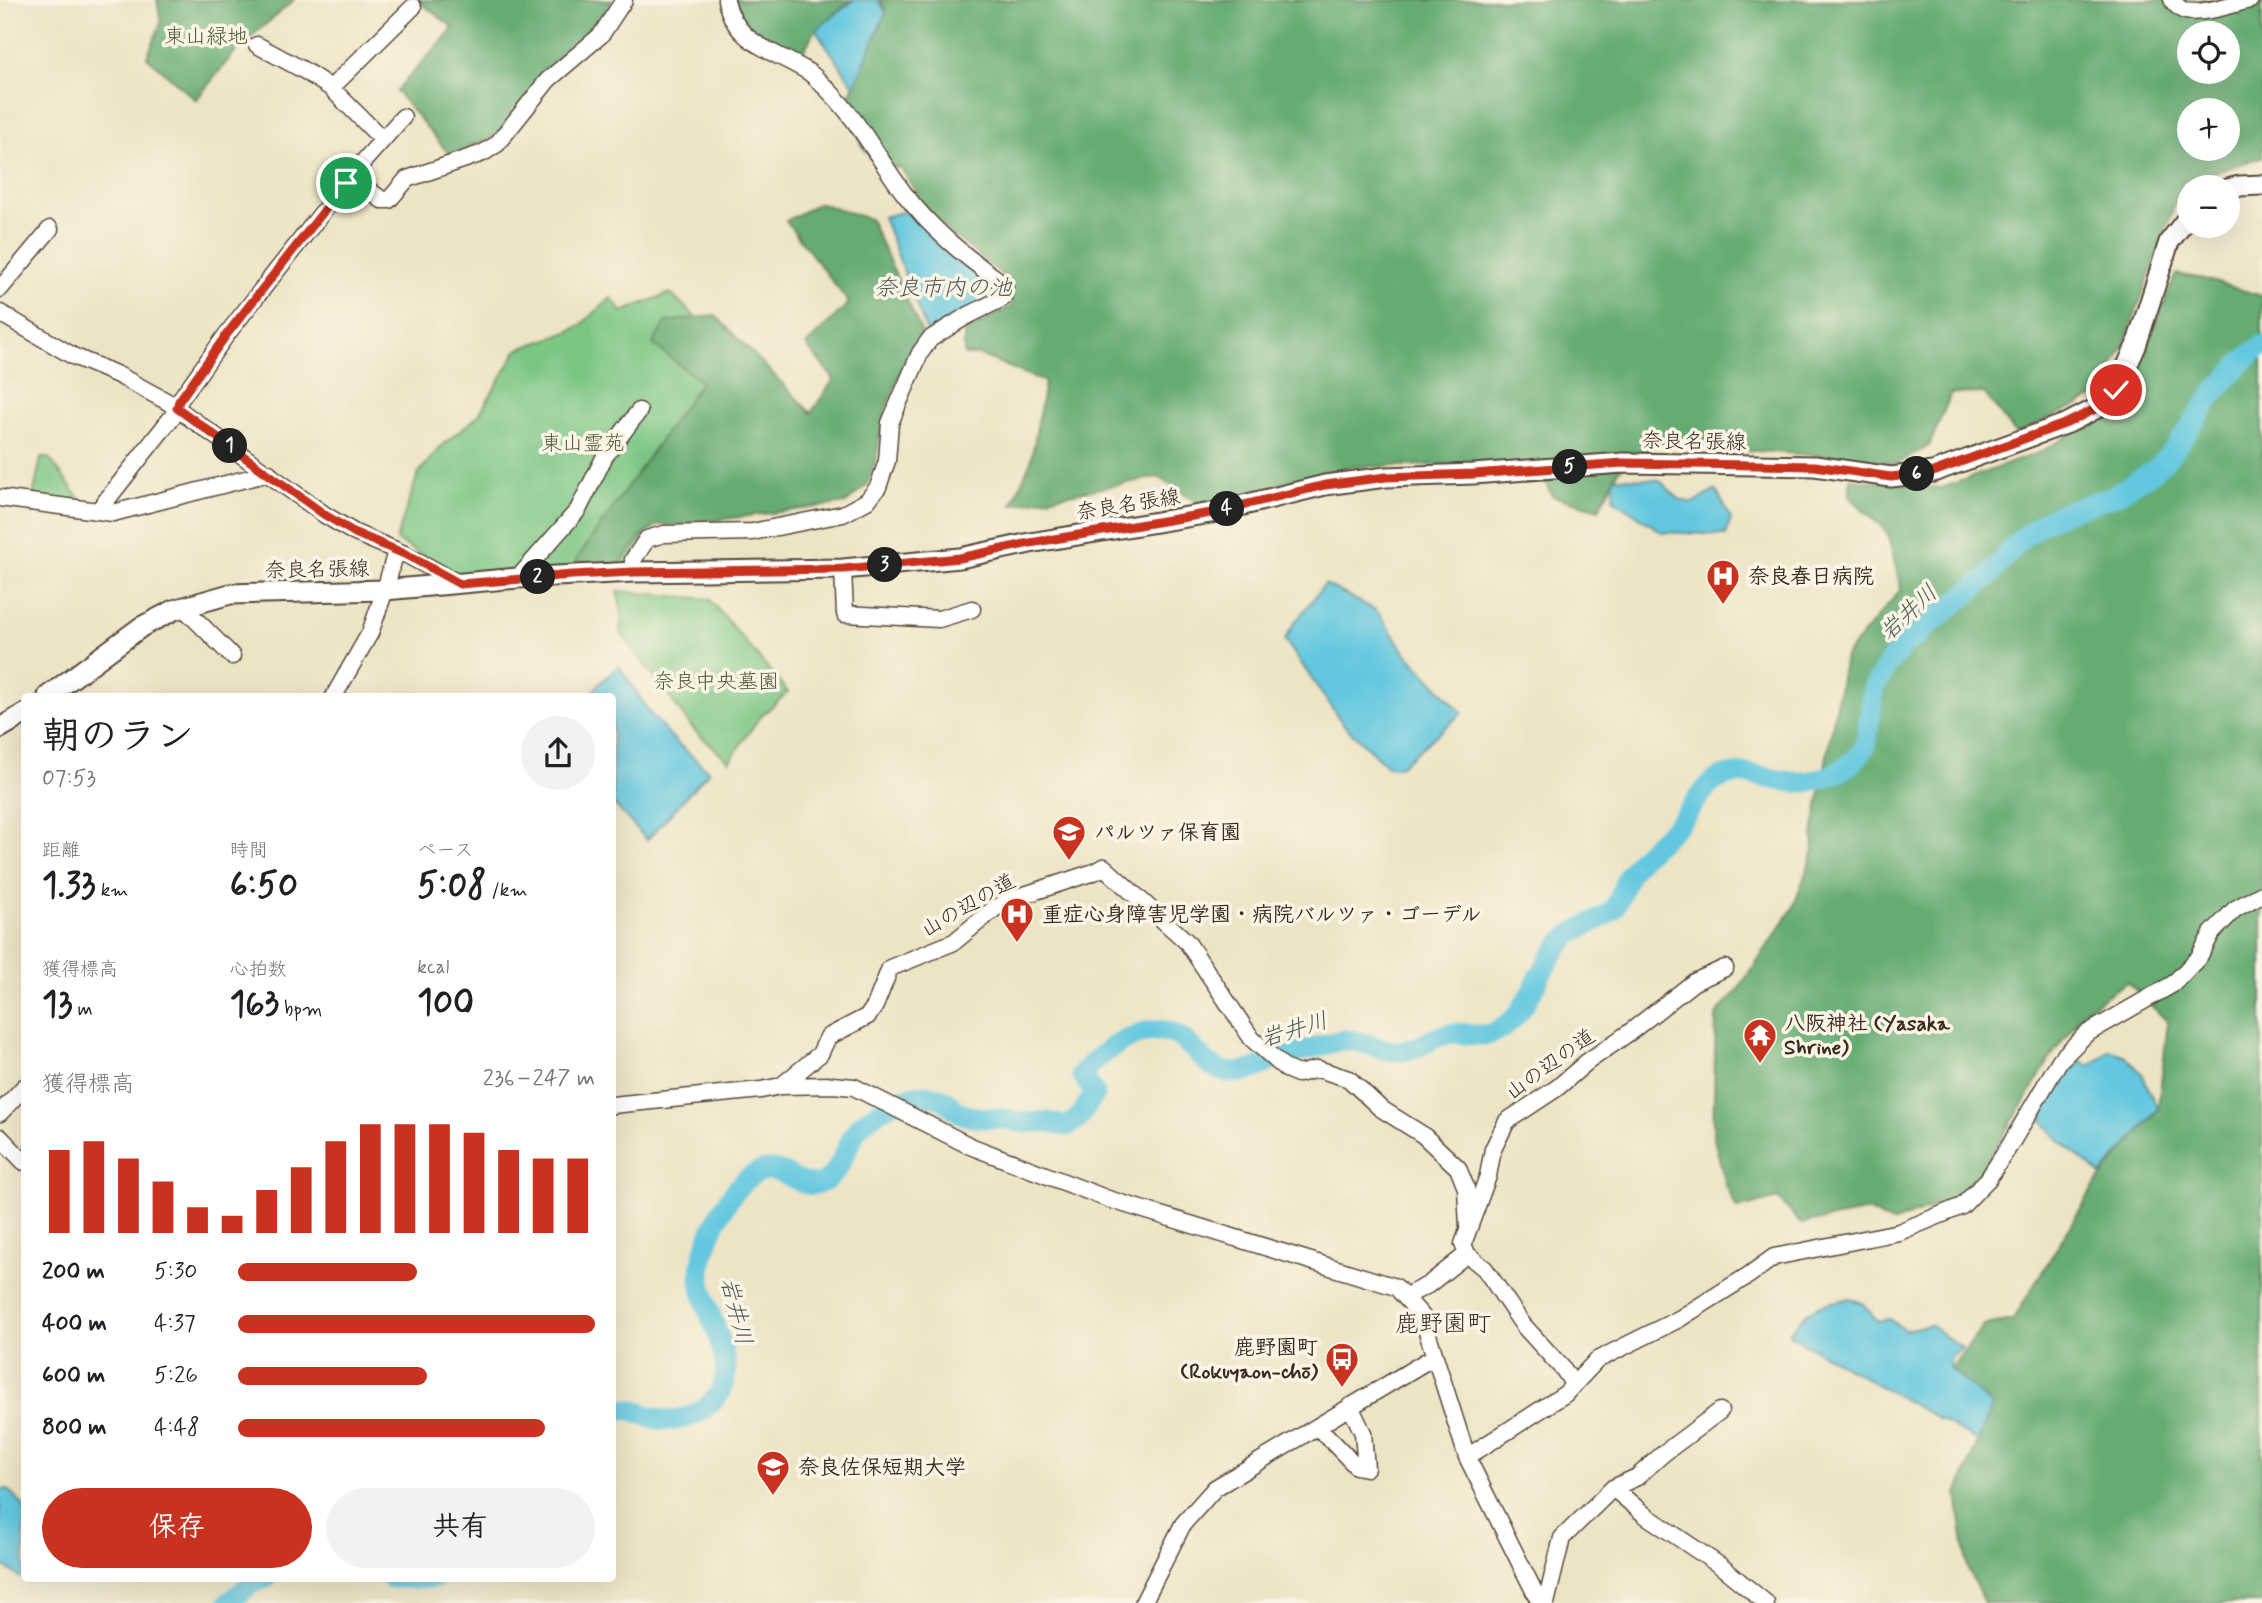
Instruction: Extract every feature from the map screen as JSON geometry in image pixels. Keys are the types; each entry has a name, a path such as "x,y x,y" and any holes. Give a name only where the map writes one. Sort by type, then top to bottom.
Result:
{"main road":[{"path":"2240,186 2262,184"},
{"name":"奈良名張線","path":"52,693 141,627 183,607 230,594 385,590 517,578 633,572 844,569 960,558 1030,543 1211,513 1325,485 1386,477 1474,474 1623,463 1815,466 1891,477 1933,472 2067,423 2099,407 2116,390 2136,346 2165,252 2177,230"},
{"path":"0,728 21,716"}],"street":[{"path":"351,177 382,200 389,200 407,179 467,159 497,144 548,80 601,35 624,0"},
{"path":"633,572 633,560 647,539 664,534 752,532 843,514 867,502 878,487 887,461 890,423 920,353 930,339 1003,298 1005,289 1001,282 957,250 930,226 830,92 808,72 774,55 738,29 732,22 726,0"},
{"path":"2172,0 2180,9 2189,11 2207,10 2250,0"},
{"path":"331,88 413,7"},
{"path":"257,45 331,88 382,139"},
{"path":"98,511 148,449 227,334 351,177 403,117"},
{"path":"0,289 50,229"},
{"path":"0,313 73,356 118,375 177,408 325,515 355,533 407,555 460,584"},
{"path":"517,578 578,510 606,456 639,411"},
{"path":"0,498 113,513 269,473"},
{"path":"336,693 370,633 396,551"},
{"path":"844,569 845,614 939,619 972,609"},
{"path":"183,607 232,656"},
{"name":"山の辺の道","path":"780,1086 820,1054 828,1037 868,1016 875,1006 890,968 954,942 994,909 1013,899 1104,867 1187,942 1252,1039 1286,1069 1298,1074 1318,1069 1349,1079 1380,1108 1423,1135 1458,1168 1466,1188 1468,1227"},
{"path":"1467,1457 1565,1394 1597,1360 1679,1319 1774,1257 1899,1232 1962,1206 1988,1179 2053,1070 2068,1051 2085,1034 2174,984 2199,957 2213,933 2235,909 2262,894"},
{"name":"山の辺の道","path":"1468,1227 1488,1176 1493,1149 1507,1121 1557,1088 1693,982 1725,968"},
{"path":"616,1105 780,1086 854,1087 970,1146 1108,1199 1396,1287 1422,1316 1467,1457 1540,1603"},
{"path":"0,1113 21,1090"},
{"path":"0,1137 21,1158"},
{"path":"1468,1227 1463,1244 1467,1254 1485,1269 1523,1325 1574,1385"},
{"path":"1406,1296 1428,1285 1467,1254"},
{"path":"1143,1603 1183,1524 1215,1488 1435,1356"},
{"path":"1318,1427 1356,1466 1366,1468 1363,1433 1350,1406"},
{"path":"1546,1603 1562,1538 1613,1488 1637,1477 1720,1411"},
{"path":"1613,1488 1645,1515 1722,1567 1766,1603"}],"green space":[{"name":"東山緑地","path":"157,0 294,0 237,49 196,100 147,57 161,23"},
{"path":"417,0 612,0 602,21 494,137 450,155 396,91 454,28"},
{"path":"725,0 851,0 813,33 801,57 751,27"},
{"path":"880,0 2262,0 2262,157 2205,175 2177,175 2177,199 2124,345 2097,396 2016,434 1984,393 1951,394 1929,446 1897,464 1857,458 1657,444 1619,470 1599,509 1552,496 1537,463 1345,467 1202,506 1158,477 1012,505 1031,461 1045,382 980,355 964,355 964,331 1012,306 1010,281 948,231 924,206 901,168 879,168 861,145 848,98 886,12"},
{"path":"819,203 870,219 923,335 910,350 886,408 875,463 867,485 846,503 680,525 658,525 642,536 618,565 575,562 701,382 653,344 666,322 715,315 811,413 834,379 806,345 849,303 786,221"},
{"path":"2176,274 2205,279 2262,296 2262,1603 1984,1603 1967,1567 1957,1494 1992,1406 1951,1369 1984,1325 2013,1320 2095,1185 2158,1109 2168,1022 2127,982 2085,1010 2055,1051 1971,1184 1947,1201 1892,1223 1869,1211 1801,1224 1778,1198 1737,1209 1726,1185 1713,1135 1716,1015 1737,991 1793,908 1814,850 1813,834 1845,656 1901,589 1887,532 1850,497 1850,479 1942,488 2041,452 2123,402"},
{"name":"東山霊苑","path":"670,293 758,375 623,568 460,577 396,540 418,474 440,447 478,416 518,349 581,325 611,298 622,312"},
{"path":"41,458 49,458 79,498 77,504 33,497"},
{"name":"奈良中央墓園","path":"618,591 709,599 788,692 759,718 729,761 695,731 620,632 622,615"}],"water":[{"path":"854,0 878,0 886,12 854,86 816,30"},
{"name":"奈良市内の池","path":"911,210 951,252 998,287 997,293 927,332 883,217"},
{"path":"1614,477 1659,480 1680,500 1693,503 1716,490 1731,519 1726,535 1662,532 1613,499"},
{"path":"1325,584 1377,611 1405,652 1462,713 1399,767 1387,766 1343,724 1285,640 1293,625"},
{"path":"619,666 652,716 709,771 647,840 616,806 616,693 592,693"},
{"path":"2110,1050 2126,1056 2142,1074 2158,1109 2101,1175 2058,1139 2042,1120 2048,1093 2081,1061 2090,1066"},
{"path":"1849,1299 1861,1302 1878,1321 1890,1319 1904,1330 1930,1325 1962,1348 1950,1358 1951,1369 1992,1406 1978,1441 1789,1333 1814,1308"},
{"path":"7,1489 21,1503 21,1578 0,1563 0,1490"}],"waterway":[{"name":"岩井川","path":"616,1410 630,1410 658,1419 673,1420 689,1416 710,1405 723,1385 726,1369 724,1354 702,1289 701,1274 707,1245 722,1211 732,1195 756,1173 769,1170 808,1184 823,1182 836,1171 853,1137 864,1122 900,1100 922,1095 932,1096 942,1099 968,1116 1067,1126 1078,1119 1095,1094 1082,1074 1090,1065 1125,1040 1152,1031 1176,1035 1213,1067 1236,1073 1342,1040 1402,1051 1448,1034 1484,1035 1502,1028 1512,1020 1528,999 1560,945 1613,909 1633,868 1680,822 1708,786 1733,774 1795,782 1821,779 1841,771 1861,753 1866,744 1874,687 1905,644 1988,577 2021,539 2042,523 2113,496 2155,470 2174,450 2215,392 2244,360 2262,346"},
{"name":"岩井川","path":"228,1603 256,1582"}],"place":[{"name":"奈良春日病院","path":"1723,606"},
{"name":"パルツァ保育園","path":"1069,862"},
{"name":"重症心身障害児学園・病院バルツァ・ゴーデル","path":"1017,944"},
{"name":"八阪神社 (Yasaka Shrine)","path":"1760,1065"},
{"name":"鹿野園町 (Rokuyaon-chō)","path":"1342,1389"},
{"name":"奈良佐保短期大学","path":"773,1497"}],"district":[{"name":"鹿野園町","path":"1443,1323"}],"route":[{"path":"346,183 227,334 179,401 177,408 325,515 355,533 407,555 460,584 633,572 844,569 960,558 1030,543 1211,513 1325,485 1386,477 1474,474 1623,463 1815,466 1891,477 1911,475 1933,472 2084,416 2099,407 2116,390"}]}
